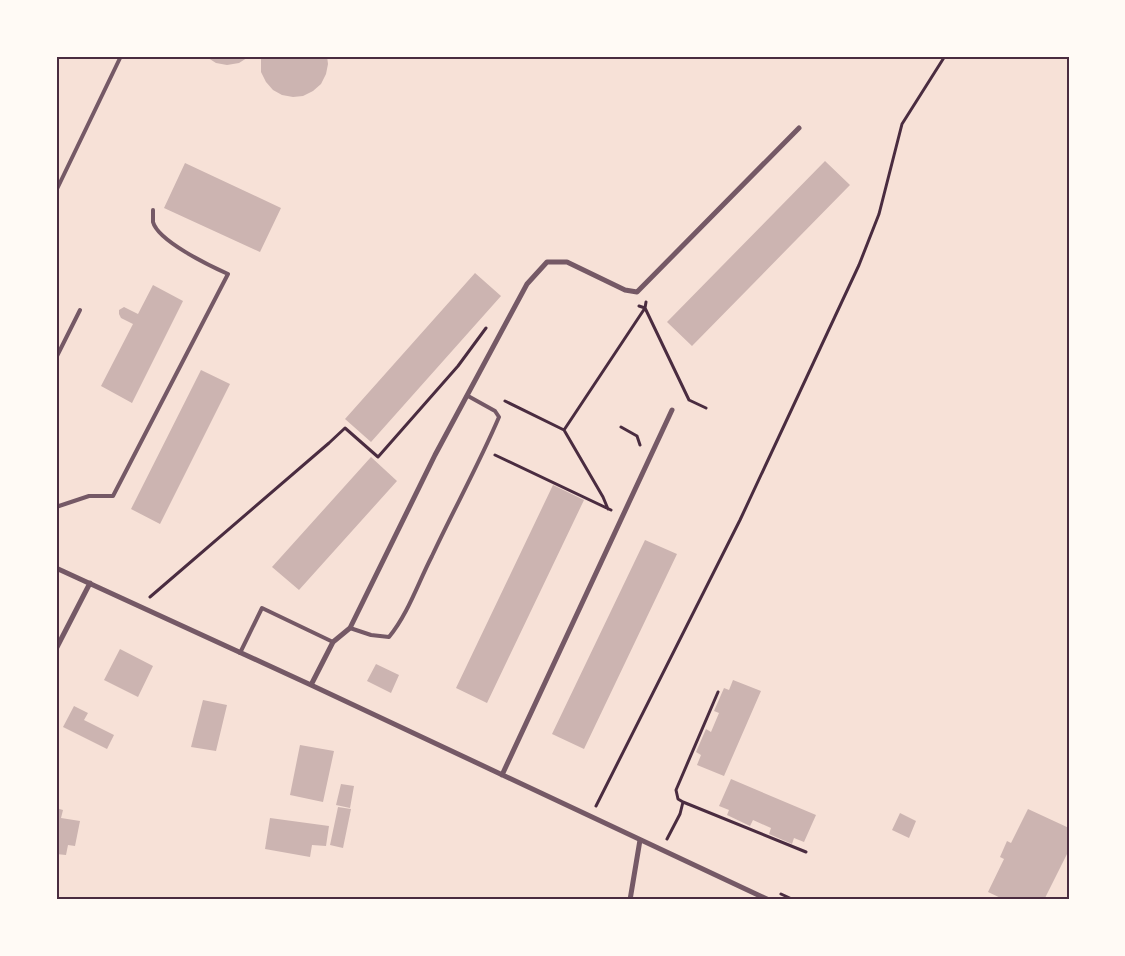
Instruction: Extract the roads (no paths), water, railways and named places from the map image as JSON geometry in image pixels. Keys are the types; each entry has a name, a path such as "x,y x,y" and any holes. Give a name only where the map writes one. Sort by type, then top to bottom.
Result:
{"street":[{"path":"312,685 333,642 350,628 436,455 527,284 547,262 567,262 625,290 637,292 799,128"},
{"path":"502,775 624,517 672,410"},
{"path":"56,568 312,685 769,900"},
{"path":"56,649 90,583"},
{"path":"630,900 640,840"}],"lane":[{"path":"56,191 121,56"},
{"path":"56,507 89,496 113,496 228,274 201,261 165,238 154,224 153,210"},
{"path":"56,358 80,310"},
{"path":"350,628 371,635 389,637 398,625 485,450 499,417 494,411 468,396"},
{"path":"240,653 262,608 333,642"}]}
